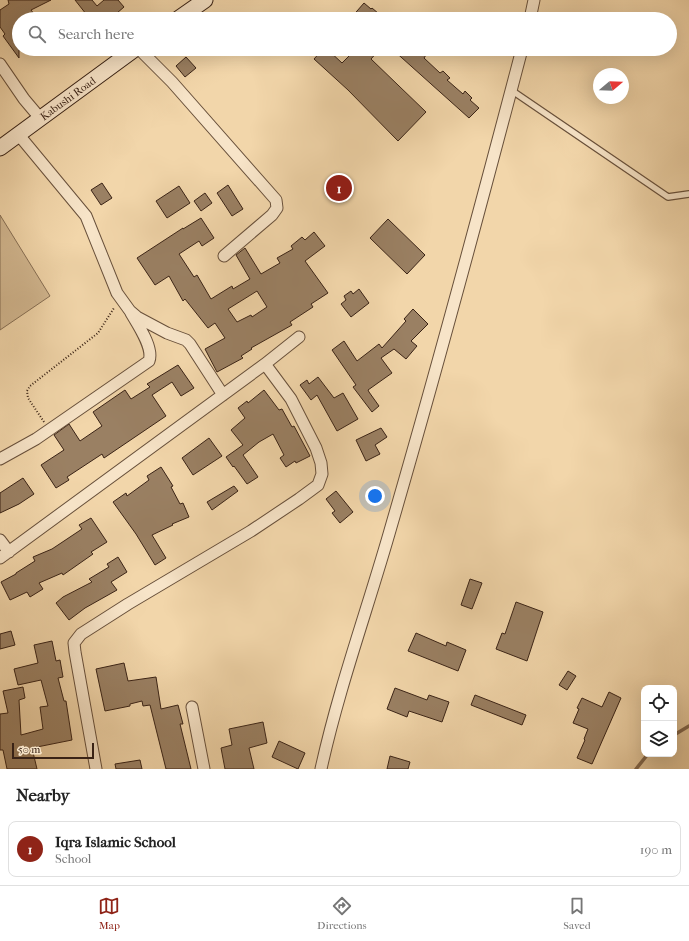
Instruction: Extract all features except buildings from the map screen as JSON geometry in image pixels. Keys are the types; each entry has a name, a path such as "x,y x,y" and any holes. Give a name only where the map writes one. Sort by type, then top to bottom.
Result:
{"main road":[{"path":"186,12 198,2"},
{"name":"Kabushi Road","path":"0,148 125,56"}],"street":[{"path":"531,12 534,0"},
{"path":"146,56 172,82 276,200 277,208 272,215 224,256"},
{"path":"321,769 354,649 380,569 403,488 520,56"},
{"path":"0,64 24,99 40,118"},
{"path":"0,459 49,430 150,361 151,354 148,345 130,311 117,293 86,216 18,134"},
{"path":"130,311 167,333 186,340 223,395"},
{"path":"0,540 4,555 265,364 298,337"},
{"path":"96,769 74,643 81,634 274,516 318,485 322,474 321,463 316,448 290,400 265,364"},
{"path":"192,707 204,769"}],"lane":[{"path":"511,90 668,198 689,194"}],"path":[{"path":"49,430 28,398 27,391 30,386 98,333 114,308 117,293"}],"shaded area":[{"path":"0,215 50,296 0,330"}],"waterway":[{"path":"677,733 689,726"},
{"path":"636,769 646,757"}],"place":[{"name":"Iqra Islamic School","path":"339,188"}]}
